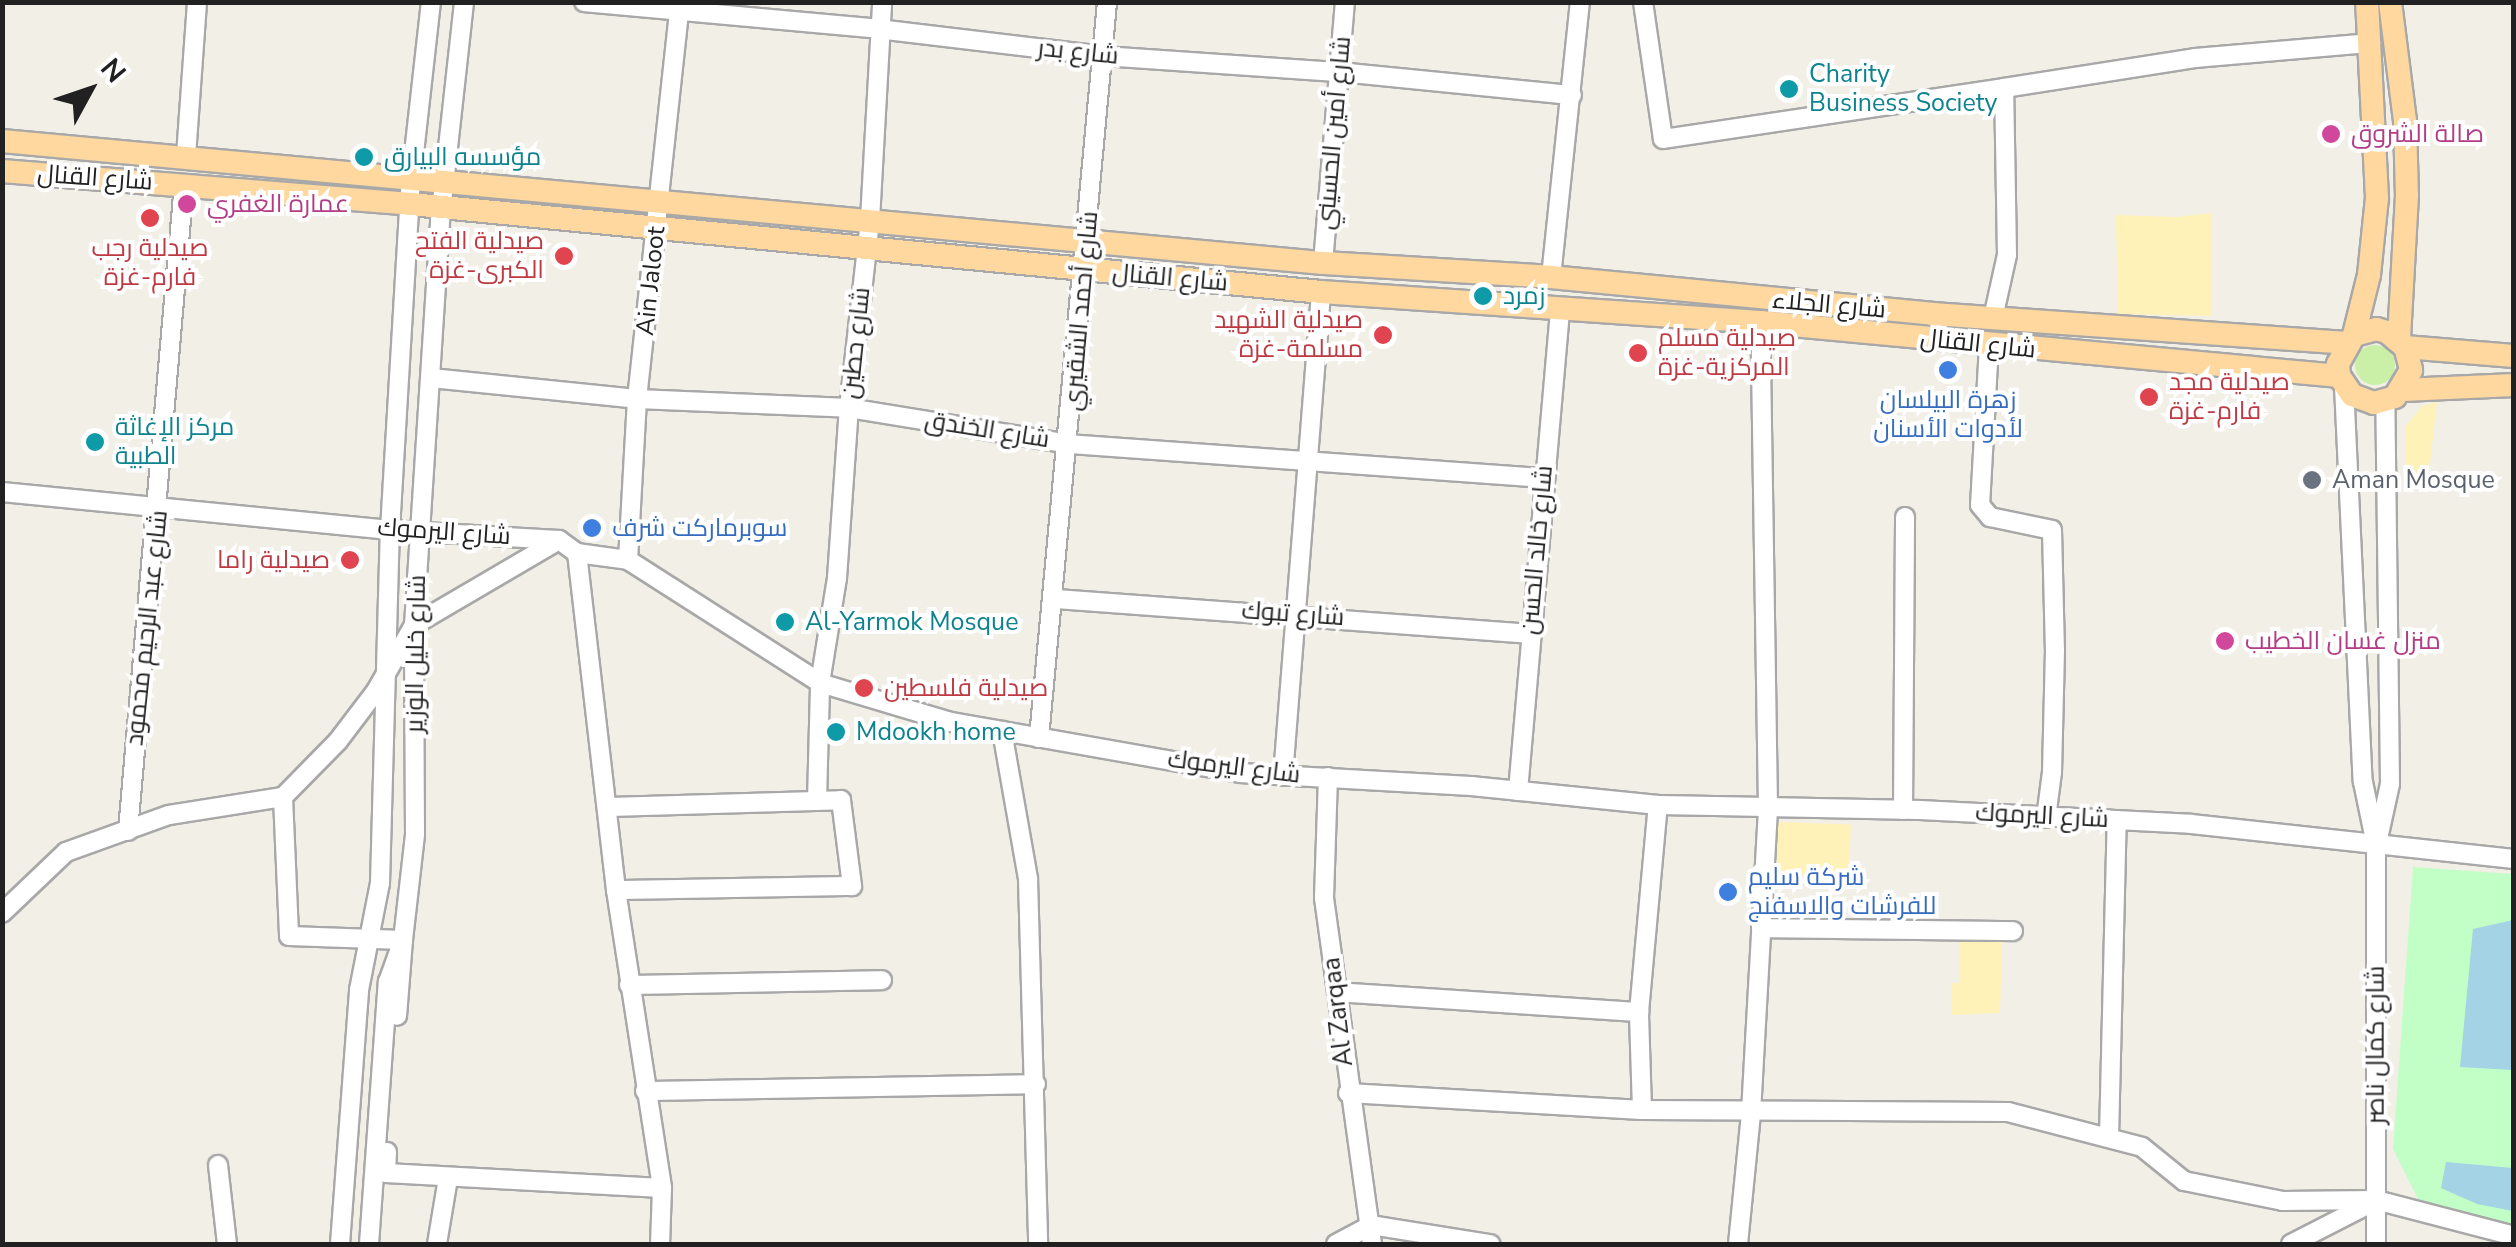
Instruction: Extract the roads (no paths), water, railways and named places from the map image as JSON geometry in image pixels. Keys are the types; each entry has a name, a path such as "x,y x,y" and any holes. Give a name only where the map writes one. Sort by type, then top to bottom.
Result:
{"main road":[{"path":"2367,2 2377,198 2369,275 2350,339 2340,353 2342,381 2362,401 2514,385"},
{"path":"2390,2 2404,120 2407,194 2402,343 2411,370 2394,395"},
{"name":"شارع القنال","path":"2,141 186,156 411,192 441,208 1321,292 1760,322 2342,381"},
{"name":"شارع القنال","path":"2,171 184,185 411,192 443,182 1323,263 1551,277"},
{"name":"شارع الجلاء","path":"1551,277 1683,294 1993,318 2350,339"},
{"path":"2350,339 2376,329 2402,343 2514,356"}],"street":[{"path":"186,156 197,2"},
{"name":"شارع خليل الوزير","path":"340,1244 359,990 380,883 390,530 411,192 430,2"},
{"name":"شارع خليل الوزير","path":"369,1244 388,982 403,940 415,834 414,625 443,182 464,2"},
{"name":"شارع بدر","path":"584,2 680,8 1102,56 1340,72 1572,95"},
{"name":"شارع حطين","path":"817,801 820,682 837,578 849,408 870,220 882,2"},
{"name":"شارع أحمد الشقيري","path":"1039,738 1070,444 1107,2"},
{"name":"شارع أمين الحسيني","path":"1323,263 1345,2"},
{"path":"1551,277 1580,2"},
{"path":"1643,2 1663,138 2196,58 2371,43"},
{"name":"Ain Jaloot","path":"628,560 637,400 680,8"},
{"path":"1993,318 2007,255 2004,88"},
{"name":"شارع عبد الرحيم محمود","path":"128,831 184,185"},
{"path":"1284,776 1321,292"},
{"name":"شارع خالد الحسن","path":"1518,791 1560,309"},
{"path":"1738,1244 1751,1113 1768,807 1760,322"},
{"path":"1989,344 1980,505 1990,517 2052,530 2055,650 2052,772 2046,818"},
{"name":"شارع الخندق","path":"431,378 637,400 849,408 1070,444 1543,478"},
{"name":"شارع كمال ناصر","path":"2342,381 2362,782 2376,844 2376,1244"},
{"name":"شارع كمال ناصر","path":"2376,844 2390,784 2394,395"},
{"name":"شارع اليرموك","path":"2,492 390,530 559,540 577,553 628,560 820,682 951,722 1240,773 1518,791 1658,805 1903,810 2116,820 2514,859"},
{"path":"1903,810 1905,517"},
{"path":"2,912 66,852 170,814 283,798 338,741 385,675 414,625 559,540"},
{"path":"577,553 610,807 616,890 662,1188 660,1244"},
{"name":"شارع تبوك","path":"1055,599 1530,634"},
{"path":"1002,731 1028,879 1038,1244"},
{"name":"Al Zarqaa","path":"1328,777 1324,898 1348,1093 1371,1235"},
{"path":"283,798 289,936 403,940 386,1173 662,1188"},
{"path":"610,807 841,800 852,886 616,890"},
{"path":"1642,1110 1639,1012 1658,805"},
{"path":"2109,1137 2116,820"},
{"path":"1761,928 2014,931"},
{"path":"630,985 882,980"},
{"path":"1337,992 1639,1012"},
{"path":"645,1091 1036,1084"},
{"path":"1348,1093 1642,1110 2008,1112 2142,1147 2184,1181 2284,1201 2376,1200 2514,1236"},
{"path":"218,1165 227,1244"},
{"path":"437,1244 448,1178"},
{"path":"2291,1244 2376,1200"},
{"path":"1336,1244 1371,1235 1490,1244"}],"water":[{"path":"2513,920 2513,1070 2460,1067 2473,929"},
{"path":"2446,1162 2513,1168 2513,1211 2477,1204 2441,1188"}],"place":[{"name":"Charity Business Society","path":"1789,89"},
{"name":"صالة الشروق","path":"2331,134"},
{"name":"مؤسسه البيارق","path":"364,157"},
{"name":"عمارة الغفري","path":"187,204"},
{"name":"صيدلية رجب فارم-غزة","path":"150,218"},
{"name":"صيدلية الفتح الكبرى-غزة","path":"564,256"},
{"name":"زمرد","path":"1483,296"},
{"name":"صيدلية الشهيد مسلمة-غزة","path":"1383,335"},
{"name":"صيدلية مسلم المركزية-غزة","path":"1638,353"},
{"name":"زهرة البيلسان لأدوات الأسنان","path":"1948,370"},
{"name":"صيدلية مجد فارم-غزة","path":"2149,397"},
{"name":"مركز الإغاثة الطبية","path":"95,442"},
{"name":"Aman Mosque","path":"2312,480"},
{"name":"سوبرماركت شرف","path":"592,528"},
{"name":"صيدلية راما","path":"350,560"},
{"name":"Al-Yarmok Mosque","path":"785,622"},
{"name":"منزل غسان الخطيب","path":"2225,641"},
{"name":"صيدلية فلسطين","path":"864,688"},
{"name":"Mdookh home","path":"836,732"},
{"name":"شركة سليم للفرشات والاسفنج","path":"1728,892"}]}
